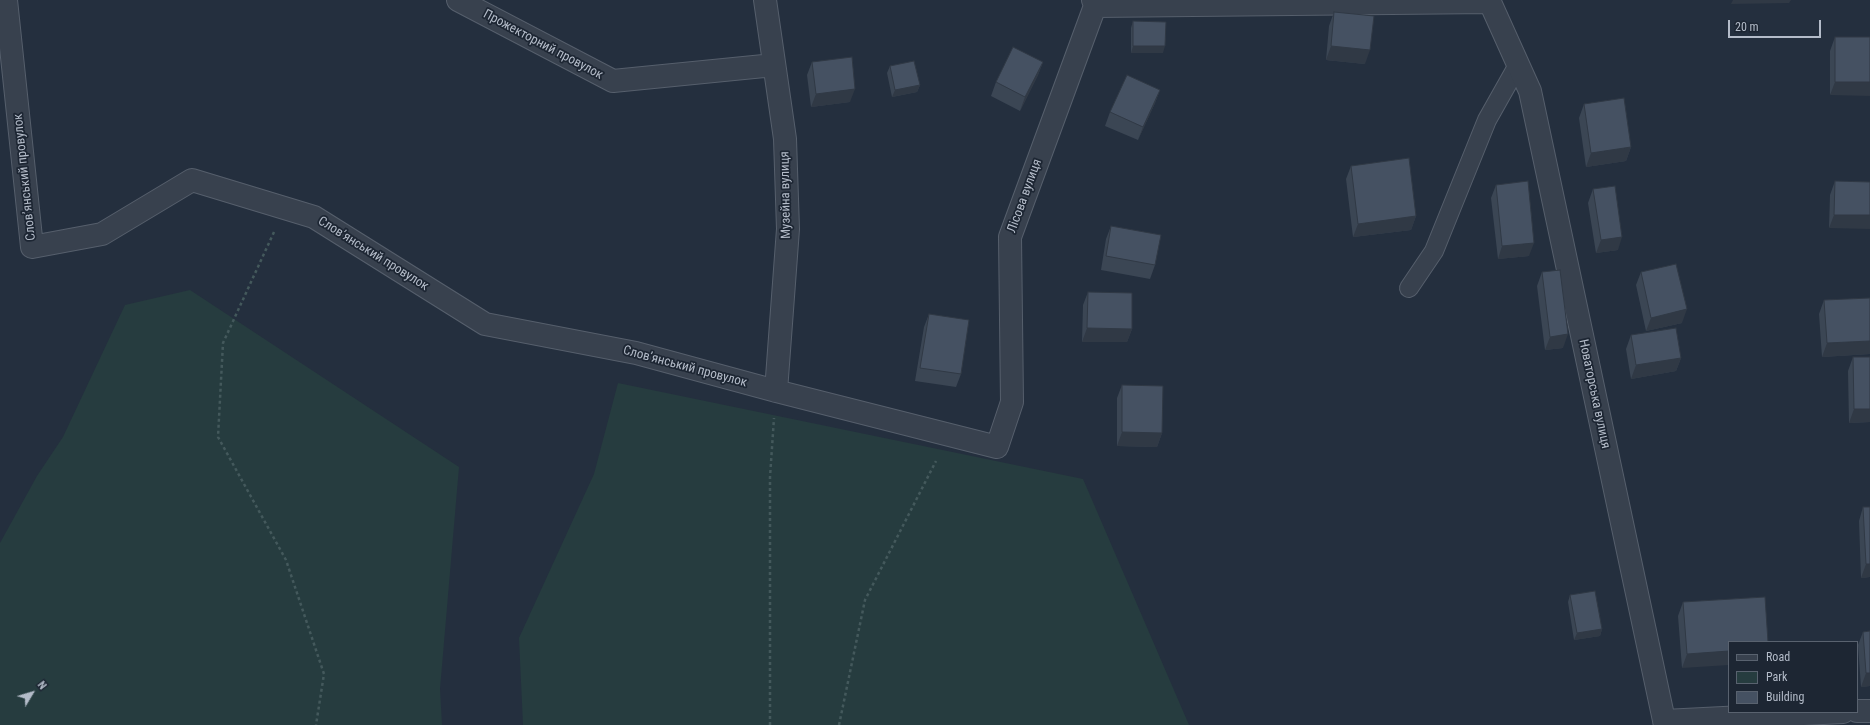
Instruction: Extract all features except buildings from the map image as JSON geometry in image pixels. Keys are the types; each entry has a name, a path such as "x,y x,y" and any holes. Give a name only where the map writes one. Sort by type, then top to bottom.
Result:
{"street":[{"name":"Словʼянський провулок","path":"6,0 32,247 102,234 192,180 314,217 485,324 636,353 776,391 949,435"},
{"name":"Прожекторний провулок","path":"458,0 613,81 774,65"},
{"name":"Музейна вулиця","path":"765,0 785,139 788,229 776,391"},
{"name":"Новаторська вулиця","path":"1094,3 1489,1 1530,92 1665,723"},
{"name":"Лісова вулиця","path":"949,435 997,447 1012,402 1010,237 1094,3"},
{"path":"1858,711 1870,711"},
{"path":"1665,723 1826,713"}],"lane":[{"path":"1409,288 1434,251 1487,120 1518,65"}],"path":[{"path":"285,208 223,343 218,437 286,560 324,674 316,725"},
{"path":"770,725 770,477 776,391"},
{"path":"839,725 865,600 949,435"}],"green space":[{"path":"190,290 459,467 440,689 442,725 0,725 0,543 37,476 63,437 125,305"},
{"path":"618,383 1083,479 1189,725 523,725 519,638 594,474"}]}
